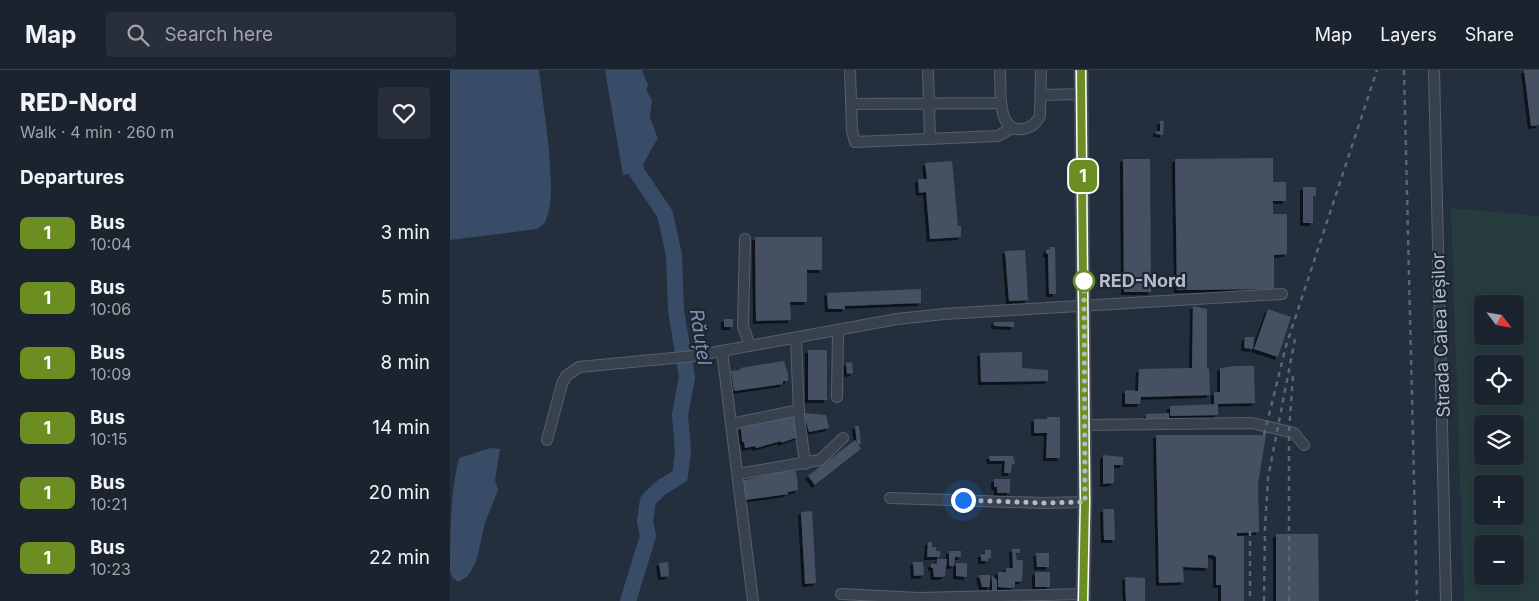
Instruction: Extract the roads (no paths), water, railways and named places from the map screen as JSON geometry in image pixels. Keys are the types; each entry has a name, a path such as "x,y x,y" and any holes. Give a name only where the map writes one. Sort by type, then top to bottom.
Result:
{"main road":[{"path":"1081,70 1085,502 1083,597"}],"street":[{"path":"850,70 852,138 855,142 998,136 1012,128 1028,128 1036,123 1040,116 1042,95 1041,70"},
{"path":"928,70 930,139"},
{"path":"1000,70 1002,116 1012,128"},
{"name":"Strada Calea Ieșilor","path":"1434,70 1446,601"},
{"path":"1042,95 1082,94"},
{"path":"851,104 1001,103"},
{"path":"745,239 743,326 750,346"},
{"path":"547,440 562,384 572,371 579,367 694,356 898,319 944,314 1282,294"},
{"path":"838,331 838,397"},
{"path":"796,339 799,410 805,464"},
{"path":"722,351 753,601"},
{"path":"731,424 799,410"},
{"path":"1084,424 1252,423 1294,433 1304,445"},
{"path":"738,474 820,460 843,438"},
{"path":"890,498 1043,503 1085,502"},
{"path":"841,594 919,598 1083,597"}],"water":[{"path":"450,70 539,70 549,148 551,192 545,222 537,229 450,240"},
{"path":"605,70 642,70 648,85 646,90 652,100 650,117 658,139 641,167 630,174 623,175"},
{"path":"491,448 500,449 495,480 498,490 485,523 476,562 468,576 458,582 452,577 450,571 450,528 452,500 459,458"}],"waterway":[{"name":"Răuțel","path":"628,601 648,536 645,521 648,500 662,487 680,476 683,451 680,415 687,377 676,310 674,255 665,214 636,171 634,152"}],"railway":[{"path":"1264,435 1286,346 1377,70"},
{"path":"1404,70 1417,601"},
{"path":"1264,601 1268,478 1295,339"},
{"path":"1289,601 1289,432 1293,375"},
{"path":"1250,531 1250,601"}],"place":[{"name":"RED-Nord","path":"1084,281"}]}
